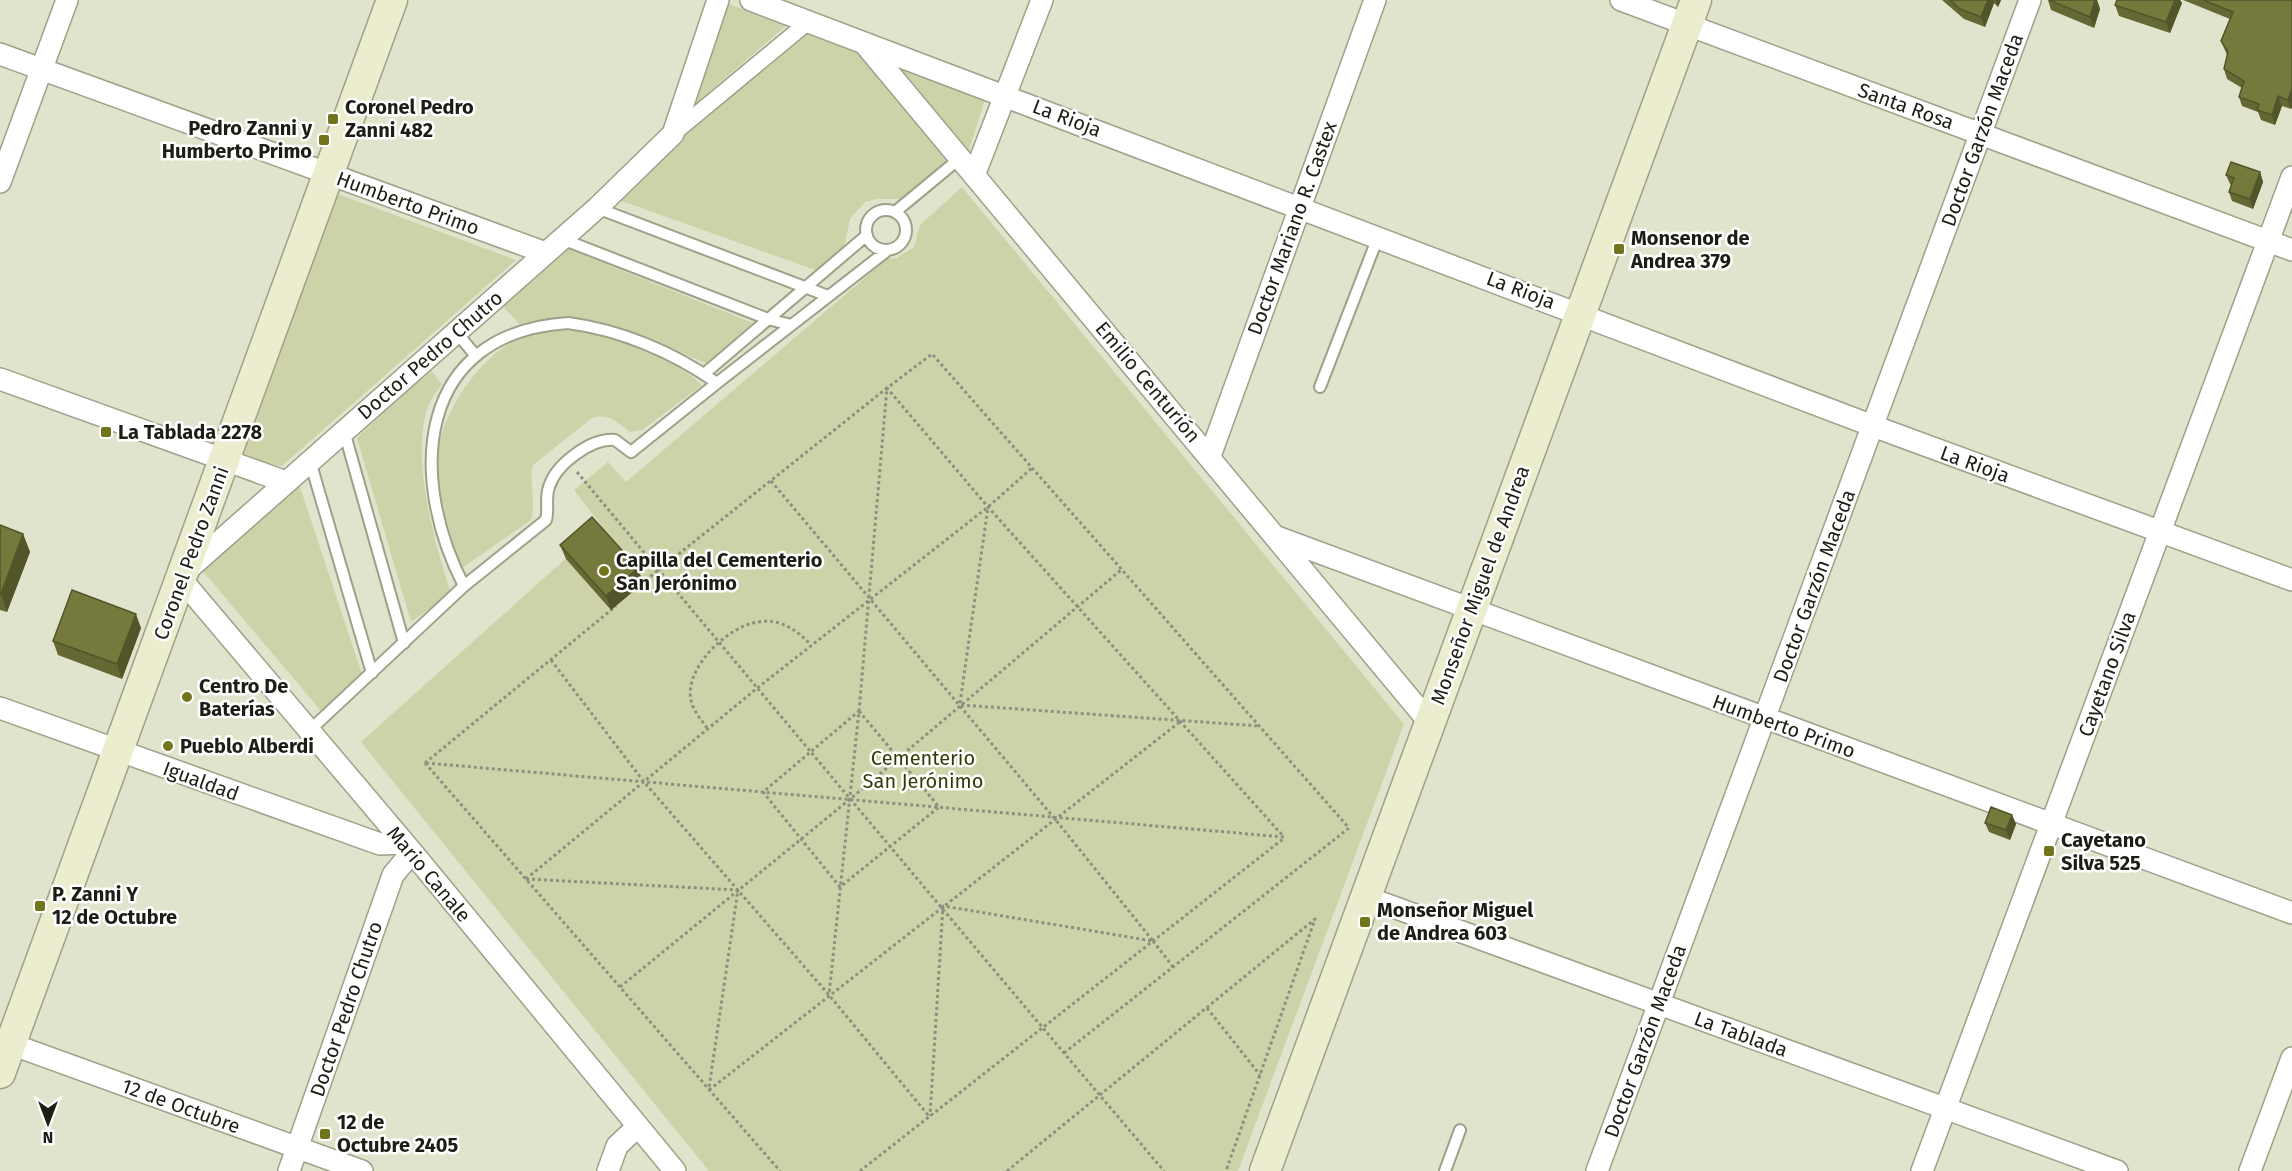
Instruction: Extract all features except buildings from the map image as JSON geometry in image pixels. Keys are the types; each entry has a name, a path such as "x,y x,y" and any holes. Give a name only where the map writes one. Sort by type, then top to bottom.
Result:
{"main road":[{"name":"Coronel Pedro Zanni","path":"0,1073 5,1042 118,752 392,0"},
{"name":"Monseñor Miguel de Andrea","path":"1265,1171 1692,12"}],"street":[{"path":"0,182 67,0"},
{"name":"Doctor Pedro Chutro","path":"673,134 718,0"},
{"name":"La Rioja","path":"751,0 1581,313 1873,426 2292,580"},
{"path":"975,173 1042,0"},
{"name":"Doctor Mariano R. Castex","path":"1210,456 1375,0"},
{"name":"Santa Rosa","path":"1621,0 1692,12 1981,134 2292,250"},
{"name":"Doctor Garzón Maceda","path":"1598,1171 2030,0"},
{"name":"Doctor Pedro Chutro","path":"183,576 286,482 597,208 673,134 808,22"},
{"name":"Emilio Centurión","path":"864,42 1430,723"},
{"name":"Humberto Primo","path":"0,54 330,174 554,246"},
{"name":"Cayetano Silva","path":"1922,1171 2292,177"},
{"path":"0,379 286,482"},
{"name":"Humberto Primo","path":"1277,537 1471,611 2292,913"},
{"name":"Mario Canale","path":"183,576 675,1171"},
{"name":"Igualdad","path":"0,708 380,844 408,848"},
{"name":"Doctor Pedro Chutro","path":"289,1171 393,875 408,848"},
{"name":"La Tablada","path":"1366,897 2117,1171"},
{"name":"12 de Octubre","path":"5,1042 362,1171"},
{"path":"2250,1171 2292,1058"},
{"path":"608,1171 617,1146 637,1127"}],"lane":[{"path":"888,250 875,246 867,236 867,222 876,213 895,212 959,159"},
{"path":"597,208 828,296"},
{"path":"309,730 464,586 546,520 549,487 569,462 593,442 604,439 615,440 631,452 828,296 888,250 900,245 906,233 904,221 895,212"},
{"path":"704,374 867,236"},
{"path":"1320,387 1378,236"},
{"path":"554,246 791,325"},
{"path":"464,586 451,559 436,511 431,458 433,432 440,406 453,382 476,356 515,332 541,325 568,323 594,326 638,341 704,374 717,383"},
{"path":"456,332 476,356"},
{"path":"344,431 404,643"},
{"path":"310,461 372,673"},
{"path":"1445,1171 1460,1130"}],"path":[{"path":"635,590 886,388 932,354 1349,828 1064,1053"},
{"path":"886,388 988,507 1284,837"},
{"path":"829,995 859,711 886,388"},
{"path":"569,462 809,753 892,845 1164,1171"},
{"path":"526,879 707,728 988,507 1032,468"},
{"path":"771,480 1055,819 1173,967"},
{"path":"959,705 988,507"},
{"path":"620,987 849,800 1121,569"},
{"path":"425,763 619,603"},
{"path":"707,728 694,710 691,700 692,680 702,661 719,644 745,625 759,621 788,626 811,645"},
{"path":"551,660 644,782 829,995 930,1116"},
{"path":"959,705 1259,726"},
{"path":"764,792 859,711"},
{"path":"859,711 939,807"},
{"path":"709,1090 1181,720"},
{"path":"425,763 1284,837"},
{"path":"425,763 780,1171"},
{"path":"764,792 840,887"},
{"path":"840,887 939,807"},
{"path":"860,1171 1284,837"},
{"path":"526,879 738,890"},
{"path":"709,1090 738,890"},
{"path":"943,906 1153,941"},
{"path":"930,1116 943,906"},
{"path":"1007,1171 1315,919 1226,1171"},
{"path":"1207,1008 1260,1075"}],"green space":[{"path":"726,3 787,25 695,104"},
{"path":"809,30 860,48 948,160 903,199 876,199 865,202 850,219 844,248 818,271 613,198"},
{"path":"888,60 986,96 968,153"},
{"name":"Cementerio San Jerónimo","path":"962,187 1404,724 1238,1171 709,1171 361,742 602,526 574,490 608,462 626,482 887,259 897,258 914,247 920,225"},
{"path":"335,193 516,260 282,466 239,459"},
{"path":"566,248 753,323 706,363 638,335 592,322 568,319 519,324 501,304"},
{"path":"551,330 592,333 632,344 669,361 702,385 642,430 630,432 608,418 592,418 533,465 531,520 462,568 448,529 441,498 438,456 444,428 457,399 466,386 496,353 522,339"},
{"path":"429,368 442,384 429,404 423,427 423,475 432,526 451,593 411,622 357,438"},
{"path":"299,484 362,674 321,711 202,570"}],"place":[{"name":"Coronel Pedro Zanni 482","path":"333,119"},
{"name":"Pedro Zanni y Humberto Primo","path":"324,140"},
{"name":"Monsenor de Andrea 379","path":"1619,249"},
{"name":"La Tablada 2278","path":"106,432"},
{"name":"Capilla del Cementerio San Jerónimo","path":"604,571"},
{"name":"Centro De Baterías","path":"187,697"},
{"name":"Pueblo Alberdi","path":"168,746"},
{"name":"Cayetano Silva 525","path":"2049,851"},
{"name":"P. Zanni Y 12 de Octubre","path":"40,906"},
{"name":"Monseñor Miguel de Andrea 603","path":"1365,922"},
{"name":"12 de Octubre 2405","path":"325,1134"}]}
